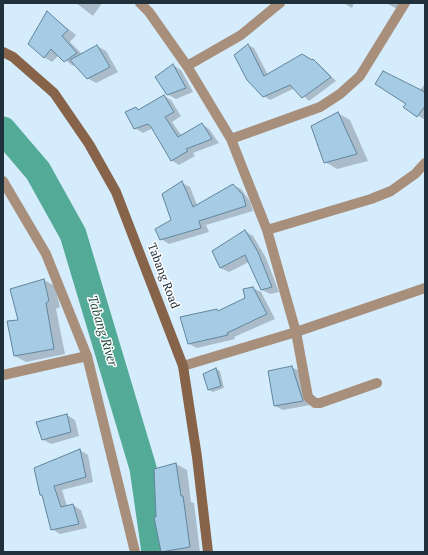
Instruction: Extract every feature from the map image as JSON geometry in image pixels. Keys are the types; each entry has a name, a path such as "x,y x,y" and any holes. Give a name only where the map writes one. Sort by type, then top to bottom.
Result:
{"main road":[{"name":"Tabang Road","path":"3,52 13,57 54,93 89,144 116,192 183,366 197,457 208,552"}],"street":[{"path":"140,3 149,12 187,66 231,139 267,230 296,332 308,397 312,401 320,403 377,383"},
{"path":"187,66 241,35 280,3"},
{"path":"231,139 320,107 340,94 360,76 405,3"},
{"path":"267,230 371,199 392,191 415,174 425,163"},
{"path":"3,181 46,254 87,356 135,552"},
{"path":"183,366 296,332 425,288"},
{"path":"3,375 87,356"}],"building":[{"path":"47,11 68,30 62,36 77,53 64,62 51,49 44,58 28,44"},
{"path":"248,44 264,76 302,54 312,60 313,59 331,77 302,98 290,85 263,97 247,80 234,55"},
{"path":"97,45 110,67 87,79 70,60"},
{"path":"173,64 186,88 167,95 155,77"},
{"path":"383,71 425,92 425,106 417,117 403,107 406,104 375,84"},
{"path":"164,95 174,112 165,117 178,137 202,123 212,139 186,149 188,151 171,161 151,127 148,124 134,129 125,112 136,107 138,110"},
{"path":"338,112 357,154 324,163 311,126"},
{"path":"182,181 193,207 233,184 243,195 246,206 199,221 201,228 160,240 155,229 171,220 162,194"},
{"path":"245,230 258,252 272,287 261,290 245,255 220,268 212,251"},
{"path":"44,279 49,301 46,303 54,349 14,356 7,321 18,320 10,289"},
{"path":"253,287 267,314 227,333 228,335 188,344 180,317 217,309 218,311 245,298 243,289"},
{"path":"292,366 303,401 274,406 268,371"},
{"path":"216,368 221,386 208,390 203,374"},
{"path":"67,414 71,432 42,440 36,422"},
{"path":"80,449 86,477 54,486 61,507 73,504 79,524 51,530 42,495 40,495 34,468"},
{"path":"176,463 181,496 183,496 190,547 161,552 154,517 156,517 154,469"}],"waterway":[{"name":"Tabang River","path":"3,130 38,171 73,234 143,468 155,552"}]}
